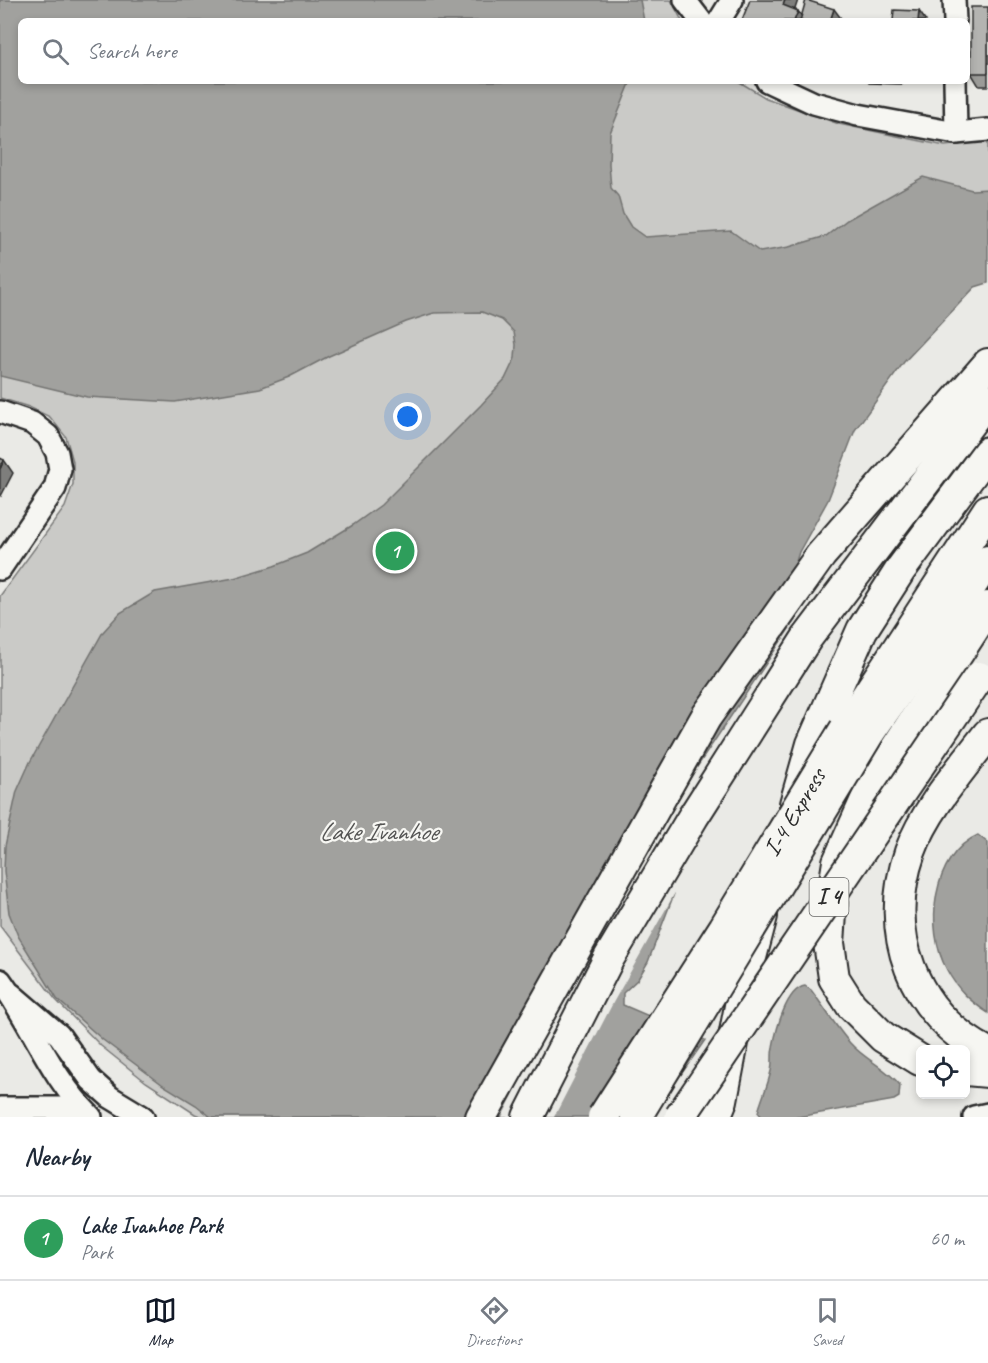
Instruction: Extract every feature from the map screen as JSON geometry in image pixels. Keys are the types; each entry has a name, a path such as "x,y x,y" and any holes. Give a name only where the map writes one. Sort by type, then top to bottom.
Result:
{"highway":[{"path":"481,1117 706,717 821,555 988,364"},
{"path":"528,1117 609,957 693,817 807,638 988,399"},
{"path":"715,1117 722,1100 745,980 812,744 862,630 901,569 988,452"},
{"name":"I-4 Express","path":"636,1117 857,731 988,510"},
{"name":"I-4 Express","path":"603,1117 724,928 857,731 988,561"},
{"path":"916,1057 883,1037 851,1005 834,978 829,943 832,899 838,862 874,782 988,608"},
{"name":"I 4","path":"680,1117 984,672"},
{"path":"988,734 927,818 911,850 902,885 901,912 902,942 910,969 923,996 941,1019 960,1035 988,1053"},
{"path":"970,1070 988,1071"}],"street":[{"path":"685,0 698,18"},
{"path":"721,18 732,0"},
{"path":"954,0 955,18"},
{"path":"773,84 814,103 858,115 956,133 988,129"},
{"path":"955,84 956,133"},
{"path":"0,412 32,423 48,436 57,453 60,469 55,488 0,569"},
{"path":"5,987 80,1112"},
{"path":"5,987 59,1035 91,1080 110,1097 143,1117"},
{"path":"6,1111 80,1112 98,1106 137,1117"},
{"path":"974,1117 988,1114"}],"shaded area":[{"name":"Lake Ivanhoe","path":"0,0 671,0 680,18 18,18 18,84 743,84 766,98 839,124 945,146 988,141 988,202 412,1117 202,1117 195,1114 146,1082 101,1046 55,999 0,926 0,596 65,507 73,484 73,461 66,437 50,417 29,407 0,398"}],"water":[{"name":"Lake Ivanhoe","path":"0,0 640,0 643,18 18,18 18,84 630,84 610,133 609,164 611,188 618,196 623,214 631,227 645,237 731,231 760,252 789,247 826,236 847,220 923,177 972,190 988,189 988,283 975,287 904,362 855,430 828,500 799,552 793,571 803,608 697,767 669,814 665,839 674,894 648,962 638,979 623,993 623,1005 705,1040 661,1103 621,1117 211,1117 163,1085 103,1040 57,999 18,936 9,913 4,871 5,846 17,791 30,762 103,632 120,613 155,592 234,578 274,566 307,553 381,505 505,379 515,358 514,332 502,320 482,312 434,313 406,322 329,356 289,377 260,388 175,402 87,397 0,376"},
{"path":"978,835 988,843 988,1013 964,994 951,977 940,953 936,934 937,895 942,876 951,859 963,845"},
{"path":"805,986 811,990 850,1043 895,1079 900,1085 899,1097 894,1100 798,1117 762,1117 758,1112 771,1071 772,1050 779,1021 792,995"}],"pier":[{"path":"666,816 671,816 668,839 669,872 676,891 614,1001 554,1117 502,1117 544,1034"}],"building":[{"path":"750,0 785,0 783,5 798,11 795,18 743,18"},
{"path":"806,0 834,9 831,18 801,18"},
{"path":"971,7 988,7 988,73 971,73"},
{"path":"894,10 919,11 918,18 893,18"}],"place":[{"name":"Lake Ivanhoe Park","path":"395,551"}]}
